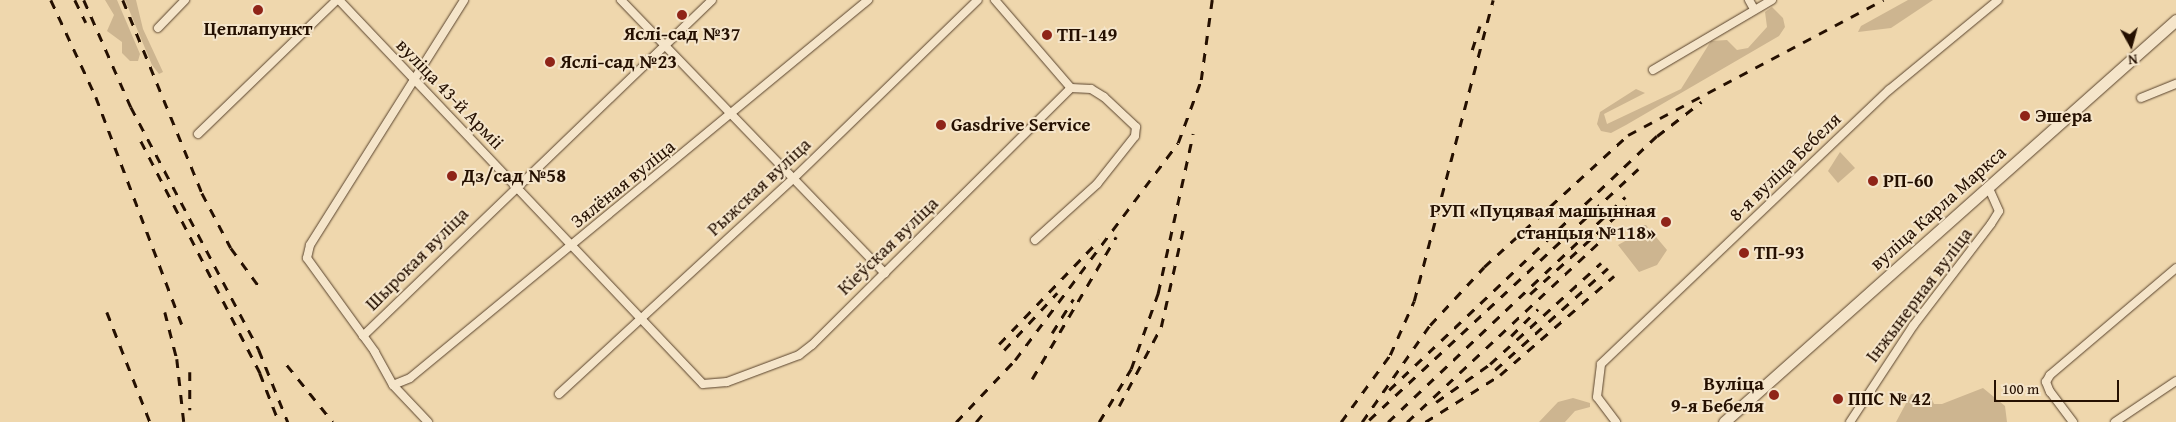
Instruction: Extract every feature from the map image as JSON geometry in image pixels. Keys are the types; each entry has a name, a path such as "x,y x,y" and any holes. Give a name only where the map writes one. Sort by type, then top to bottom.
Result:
{"main road":[{"name":"вуліца Карла Маркса","path":"1724,422 2176,20"}],"street":[{"path":"158,28 185,0"},
{"path":"198,134 338,0"},
{"name":"вуліца 43-й Арміі","path":"338,0 703,384"},
{"path":"428,422 393,385 363,336 307,258 310,245 464,0"},
{"path":"621,0 885,274"},
{"name":"Шырокая вуліца","path":"363,336 515,186 712,0"},
{"name":"Зялёная вуліца","path":"393,385 410,378 731,116 868,0"},
{"name":"Рыжская вуліца","path":"559,394 793,179 978,0"},
{"path":"995,0 1071,88 1091,89 1104,97 1136,127 1135,136 1096,184 1035,240"},
{"path":"1749,0 1754,9"},
{"path":"1653,70 1772,0"},
{"name":"8-я вуліца Бебеля","path":"1616,422 1597,397 1602,364 1888,90 1998,0"},
{"path":"2141,98 2176,84"},
{"name":"Кіеўская вуліца","path":"703,384 727,382 799,355 885,274 1071,88"},
{"name":"Інжынерная вуліца","path":"1850,422 1907,334 1991,224 1999,210 1988,186"},
{"path":"2073,422 2046,382 2176,268"},
{"path":"2114,422 2176,382"}],"shaded area":[{"path":"105,0 117,0 140,54 138,61 130,61 122,53 122,42 107,31 114,15"},
{"path":"125,0 136,0 143,29 163,72 159,74 152,65"},
{"path":"1908,0 1933,0 1891,28 1858,32 1861,26"},
{"path":"1772,7 1783,18 1785,27 1779,36 1626,125 1611,133 1601,131 1597,124 1600,112 1636,89 1645,93 1604,114 1607,124 1681,89 1711,41 1727,40 1737,50 1748,48 1767,27 1765,12"},
{"path":"1840,152 1855,168 1838,183 1828,171"},
{"path":"1641,225 1646,225 1667,250 1657,265 1639,272 1618,245 1636,235"},
{"path":"1983,388 2005,406 2007,422 1896,422 1911,394 1929,393 1934,404 1942,404"},
{"path":"1573,398 1590,403 1590,407 1575,411 1565,422 1539,422 1558,402"}],"railway":[{"path":"51,0 96,97 182,324"},
{"path":"75,0 86,23"},
{"path":"84,0 131,107 259,350 288,422"},
{"path":"123,0 202,193 231,248 261,289"},
{"path":"956,422 1015,360 1178,143 1201,80 1212,0"},
{"path":"1341,422 1390,355 1414,301 1493,0"},
{"path":"1362,422 1430,325 1484,267 1628,135 1883,0"},
{"path":"1472,50 1480,26"},
{"path":"1389,390 1657,136 1701,102"},
{"path":"1099,422 1131,369 1158,293 1193,134"},
{"path":"141,141 260,373 279,422"},
{"path":"1369,420 1638,169"},
{"path":"1388,422 1625,197"},
{"path":"1530,294 1627,206"},
{"path":"1119,406 1161,327 1183,229"},
{"path":"1407,422 1613,229"},
{"path":"1032,379 1116,237"},
{"path":"999,344 1099,240"},
{"path":"1436,402 1490,364 1601,263"},
{"path":"1495,370 1608,268"},
{"path":"1425,422 1500,375 1614,276"},
{"path":"1004,350 1057,293"},
{"path":"1052,333 1073,299"},
{"path":"1511,336 1538,309"},
{"path":"107,312 150,422"},
{"path":"165,312 177,359 184,422"},
{"path":"287,365 333,422"},
{"path":"190,372 190,410"},
{"path":"976,422 987,409"}],"place":[{"name":"Цеплапункт","path":"258,10"},
{"name":"Яслі-сад №37","path":"682,15"},
{"name":"ТП-149","path":"1047,35"},
{"name":"Яслі-сад №23","path":"550,62"},
{"name":"Эшера","path":"2025,116"},
{"name":"Gasdrive Service","path":"941,125"},
{"name":"Дз/сад №58","path":"452,176"},
{"name":"РП-60","path":"1873,181"},
{"name":"РУП «Пуцявая машынная станцыя №118»","path":"1666,222"},
{"name":"ТП-93","path":"1744,253"},
{"name":"Вуліца 9-я Бебеля","path":"1774,395"},
{"name":"ППС № 42","path":"1838,399"}]}
